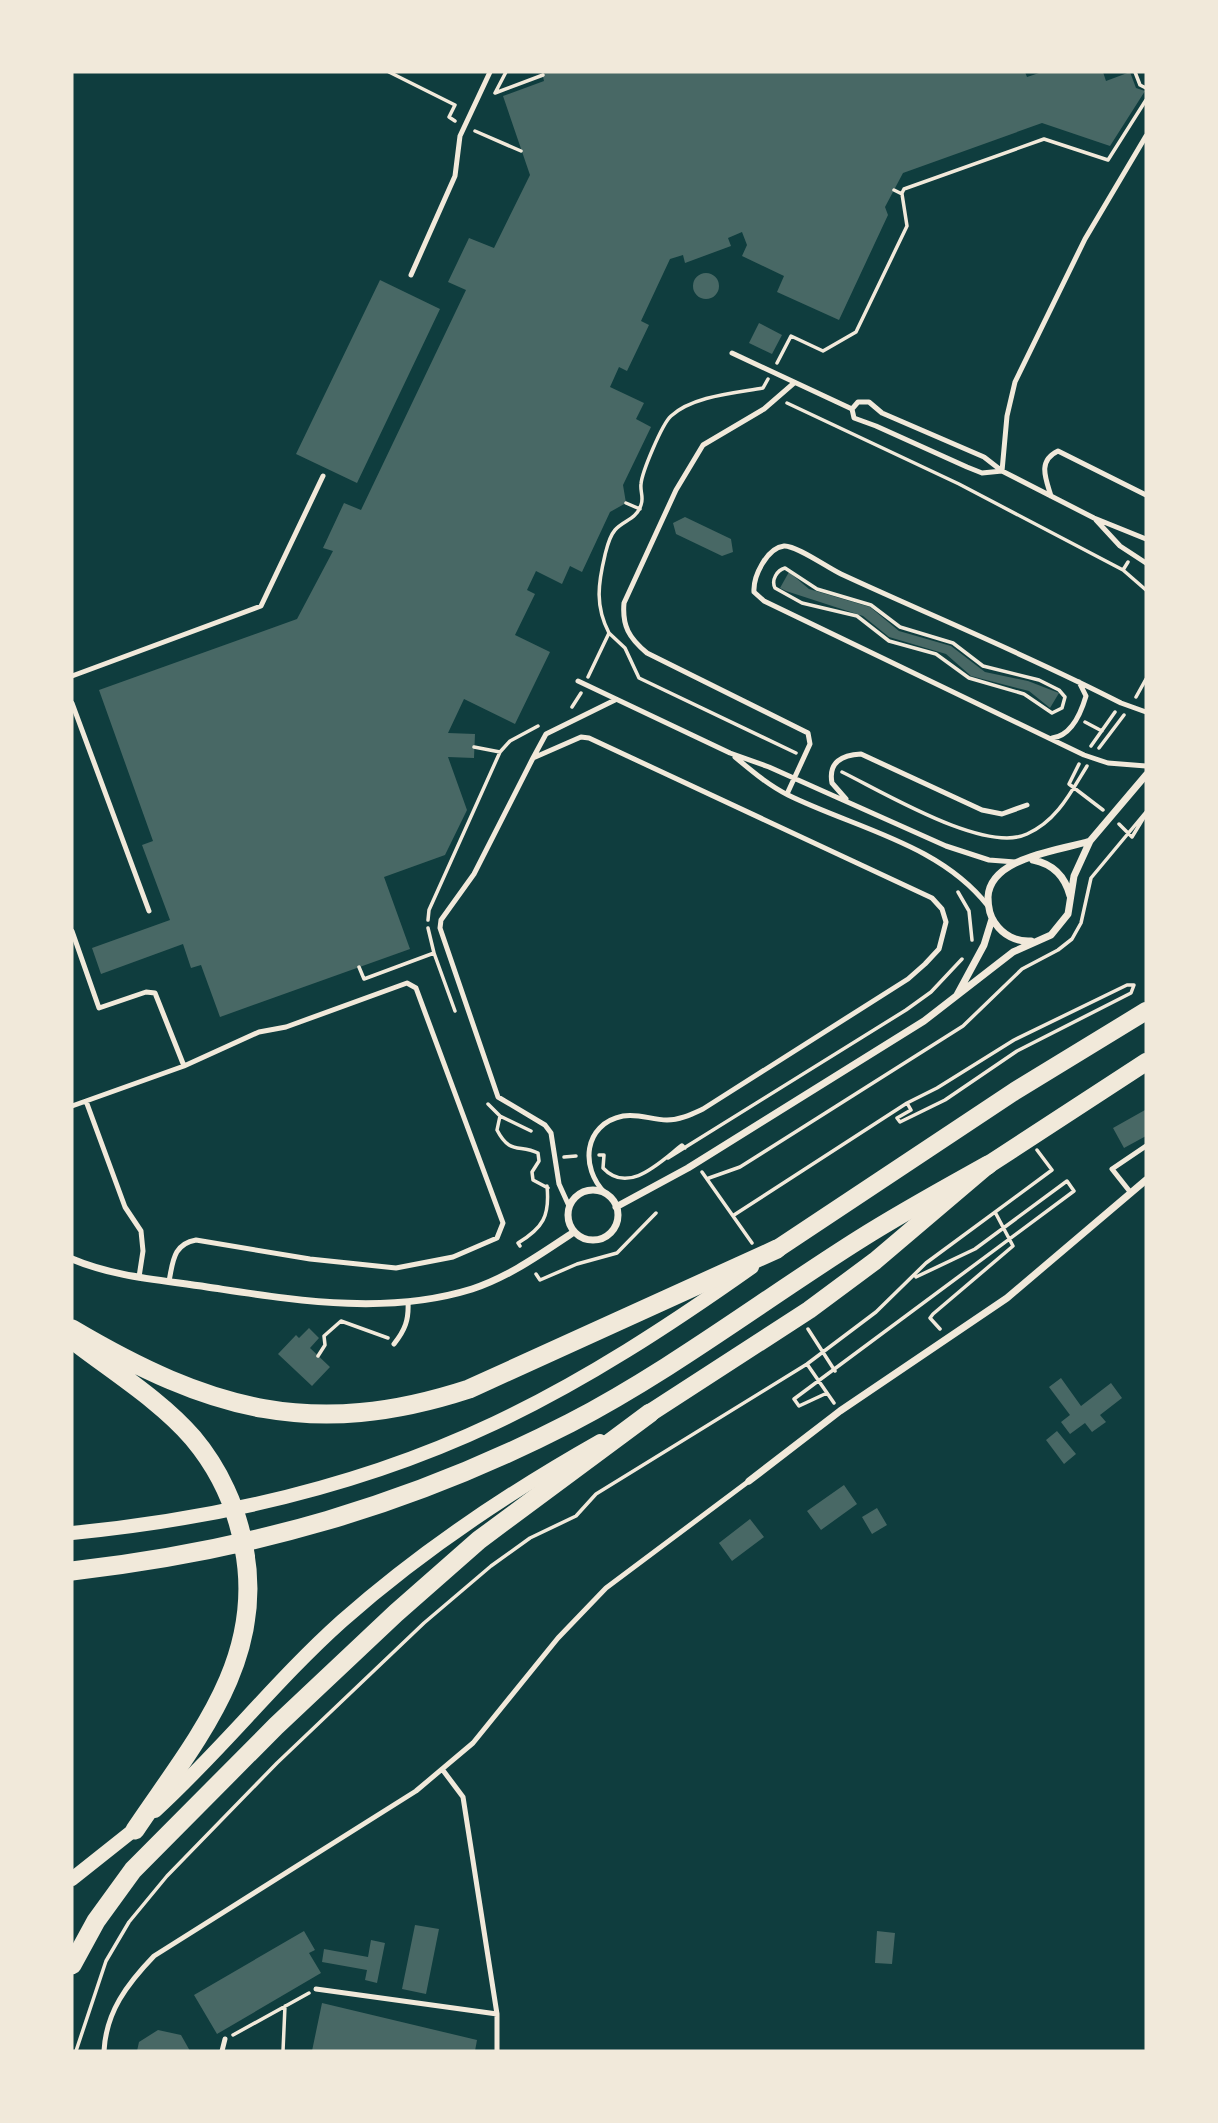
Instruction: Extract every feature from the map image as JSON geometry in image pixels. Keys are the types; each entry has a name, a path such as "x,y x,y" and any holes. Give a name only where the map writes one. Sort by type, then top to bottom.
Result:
{"highway":[{"path":"72,1329 211,1398 315,1415 367,1414 428,1403 469,1390 778,1249 1025,1085 1146,1011"},
{"path":"72,1571 203,1553 292,1533 409,1495 482,1465 572,1422 695,1350 860,1239 988,1164 1146,1062"},
{"path":"72,1965 96,1921 133,1870 296,1707 479,1540 650,1413 809,1310 875,1261 988,1164"},
{"path":"72,1339 148,1398 192,1438 218,1474 239,1521 247,1565 249,1611 236,1665 220,1700 135,1830"}],"main road":[{"path":"72,1533 165,1523 215,1514 325,1485 434,1448 493,1424 603,1366 692,1310 778,1249"},
{"path":"72,1879 135,1830 198,1772 269,1694 341,1622 397,1575 511,1492 650,1413"}],"street":[{"path":"616,1207 688,1168 955,999 1013,952 1039,941 1062,926 1068,914 1074,876 1090,841 1146,775"},
{"path":"1039,941 1011,938 992,919 988,906 994,879 1015,862 1090,841"},
{"path":"1029,859 1054,868 1063,877 1070,896"},
{"path":"955,999 984,946 992,919"},
{"path":"750,1481 839,1411 1007,1298 1146,1180"},
{"path":"584,1191 605,1194 616,1207 616,1223 606,1236 589,1240 574,1232 568,1219 569,1206 584,1191"},
{"path":"72,1259 91,1267 139,1277 313,1302 408,1302 488,1282 539,1256 574,1232"}],"lane":[{"path":"411,275 456,176 460,136 490,72"},
{"path":"1002,471 1007,416 1015,382 1085,239 1146,136"},
{"path":"732,353 852,409"},
{"path":"787,794 810,744 808,733 647,653 631,639 623,614 624,603 632,585 696,454 710,438 751,418 779,398 794,383"},
{"path":"852,409 858,402 869,402 882,413 984,457 1002,471 1094,518 1146,539"},
{"path":"852,409 854,418 859,422 876,426 967,467 982,473 1002,471"},
{"path":"1051,496 1044,465 1048,457 1058,451 1146,495"},
{"path":"72,676 261,606 323,476"},
{"path":"1094,518 1120,546 1146,563"},
{"path":"1146,712 1129,707 820,565 792,547 776,549 762,565 754,587 764,601 1084,755 1115,765 1146,766"},
{"path":"578,681 730,753 850,802 970,856 1015,862"},
{"path":"1052,738 1069,731 1084,702 1084,690 1079,682"},
{"path":"569,1206 559,1184 551,1133 545,1125 498,1097 440,928 441,920 474,874 546,734 615,700"},
{"path":"72,703 149,911"},
{"path":"533,758 573,739 589,738 932,898 942,909 946,922 939,949 908,979 704,1109 669,1120 634,1114 613,1119 593,1140 587,1156 595,1183 605,1194"},
{"path":"730,753 787,794 884,835 960,874 988,906"},
{"path":"850,802 836,790 832,771 838,759 861,754 982,810 1002,814 1027,805"},
{"path":"72,931 99,1008 146,992 155,993 184,1066"},
{"path":"72,1106 184,1066 259,1032 286,1027 407,983 412,984 419,993 503,1223 497,1238 482,1246 430,1263 396,1268 310,1259 196,1240 185,1241 177,1249 169,1281"},
{"path":"86,1101 125,1207 141,1231 143,1251 139,1277"},
{"path":"1131,1193 1112,1168 1146,1146"},
{"path":"395,1343 409,1317 408,1302"},
{"path":"104,2051 114,2007 129,1982 154,1956 416,1791 472,1743 558,1638 606,1588 750,1481"},
{"path":"442,1769 463,1797 497,2014 497,2051"},
{"path":"316,1989 497,2014"},
{"path":"222,2051 225,2039"}],"path":[{"path":"389,72 455,105 449,117 521,151"},
{"path":"506,72 495,93 543,75"},
{"path":"1135,72 1140,85 1146,88"},
{"path":"763,388 791,336 823,351 856,332 907,226 902,194 904,189 1044,139 1108,160 1146,100"},
{"path":"894,190 902,194"},
{"path":"639,678 625,648 609,633 601,618 598,599 600,575 615,531 633,519 640,509 643,496 641,483 660,429 672,414 717,396 763,388 960,484 1123,570 1146,590"},
{"path":"626,503 640,509"},
{"path":"1123,570 1128,562"},
{"path":"781,569 791,570 817,589 870,604 900,627 953,643 983,666 1039,680 1059,690 1065,697 1064,709 1052,713 1024,694 969,678 936,654 889,641 857,616 802,603 775,588 776,575 781,569"},
{"path":"564,712 575,706 609,633"},
{"path":"951,834 954,827 998,839 1027,835 1053,815 1068,800 1092,758 1146,679"},
{"path":"1098,805 1069,784 1084,755 1121,703 1136,692"},
{"path":"1083,721 1102,731"},
{"path":"434,953 427,931 429,910 500,752 510,741 542,723"},
{"path":"474,747 500,752"},
{"path":"1146,813 1137,832 1132,837 1128,833 1146,813"},
{"path":"952,886 969,911 973,925 970,944"},
{"path":"595,1155 604,1155 606,1171 624,1178 645,1173 906,1010 931,992 968,951"},
{"path":"734,1215 907,1103 937,1088 1014,1040 1127,985 1133,985 1131,993 1017,1051 945,1100 900,1122 897,1118 911,1110 907,1103"},
{"path":"500,1116 497,1130 505,1142 512,1148 538,1153 539,1161 532,1172 533,1180 548,1188"},
{"path":"76,2051 106,1961 129,1922 206,1835 369,1674 491,1566 530,1538 576,1516 596,1494 807,1364 876,1312 926,1263 1052,1170 1028,1137"},
{"path":"667,1158 682,1145 687,1148"},
{"path":"561,1157 576,1156"},
{"path":"718,1175 706,1177 723,1203"},
{"path":"807,1364 827,1393 819,1394 799,1406 794,1399 835,1371 1074,1191 1067,1181 1006,1229 975,1249 911,1280"},
{"path":"947,1340 930,1318 1013,1246 995,1212"},
{"path":"536,1274 540,1280 617,1254 656,1213"},
{"path":"318,1356 325,1345 324,1336 341,1321 395,1343"},
{"path":"225,2039 316,1989"},
{"path":"284,2051 285,2006"}],"building":[{"path":"542,72 1025,72 1027,77 1042,72 1103,72 1106,81 1130,72 1136,88 1145,91 1110,146 1042,123 903,173 885,207 888,215 839,320 777,292 784,276 742,256 747,245 742,232 728,238 731,246 685,263 683,255 670,259 641,321 649,325 627,371 619,367 610,387 644,403 636,419 651,427 623,485 626,503 610,512 582,572 570,566 562,584 536,571 527,590 535,594 515,635 550,652 515,724 464,699 448,733 475,734 474,758 448,757 467,810 445,855 384,877 410,949 220,1017 201,965 191,968 183,944 101,974 92,948 170,920 142,845 153,841 99,690 297,619 333,551 323,548 344,503 361,510 466,290 448,282 469,238 494,248 530,175 503,96 544,81"},
{"path":"706,273 715,277 719,286 715,295 706,299 697,295 693,286 697,277"},
{"path":"380,280 440,309 357,483 296,454"},
{"path":"759,323 782,335 772,354 749,343"},
{"path":"685,517 731,539 733,552 722,556 676,534 673,523"},
{"path":"789,572 809,589 870,607 899,631 951,646 985,672 1028,681 1059,693 1050,708 1029,691 971,676 946,654 889,637 863,616 780,588"},
{"path":"1145,1110 1146,1136 1124,1148 1113,1128"},
{"path":"309,1328 319,1338 310,1348 330,1367 312,1386 278,1354 296,1335 299,1338"},
{"path":"1061,1378 1081,1406 1111,1383 1122,1398 1100,1415 1106,1422 1092,1432 1085,1423 1070,1434 1061,1422 1070,1415 1049,1387"},
{"path":"1057,1431 1076,1454 1064,1464 1046,1440"},
{"path":"844,1485 857,1504 821,1530 807,1511"},
{"path":"877,1508 887,1525 872,1534 862,1517"},
{"path":"750,1519 764,1537 732,1561 719,1543"},
{"path":"415,1925 439,1929 426,1994 402,1989"},
{"path":"304,1931 315,1950 309,1953 321,1973 217,2034 194,1995"},
{"path":"877,1931 895,1933 892,1964 875,1963"},
{"path":"371,1940 385,1943 377,1983 365,1980 367,1970 322,1962 324,1949 368,1957"},
{"path":"322,2003 477,2040 475,2051 312,2051"},
{"path":"158,2030 181,2035 190,2051 137,2051 139,2042"}]}
